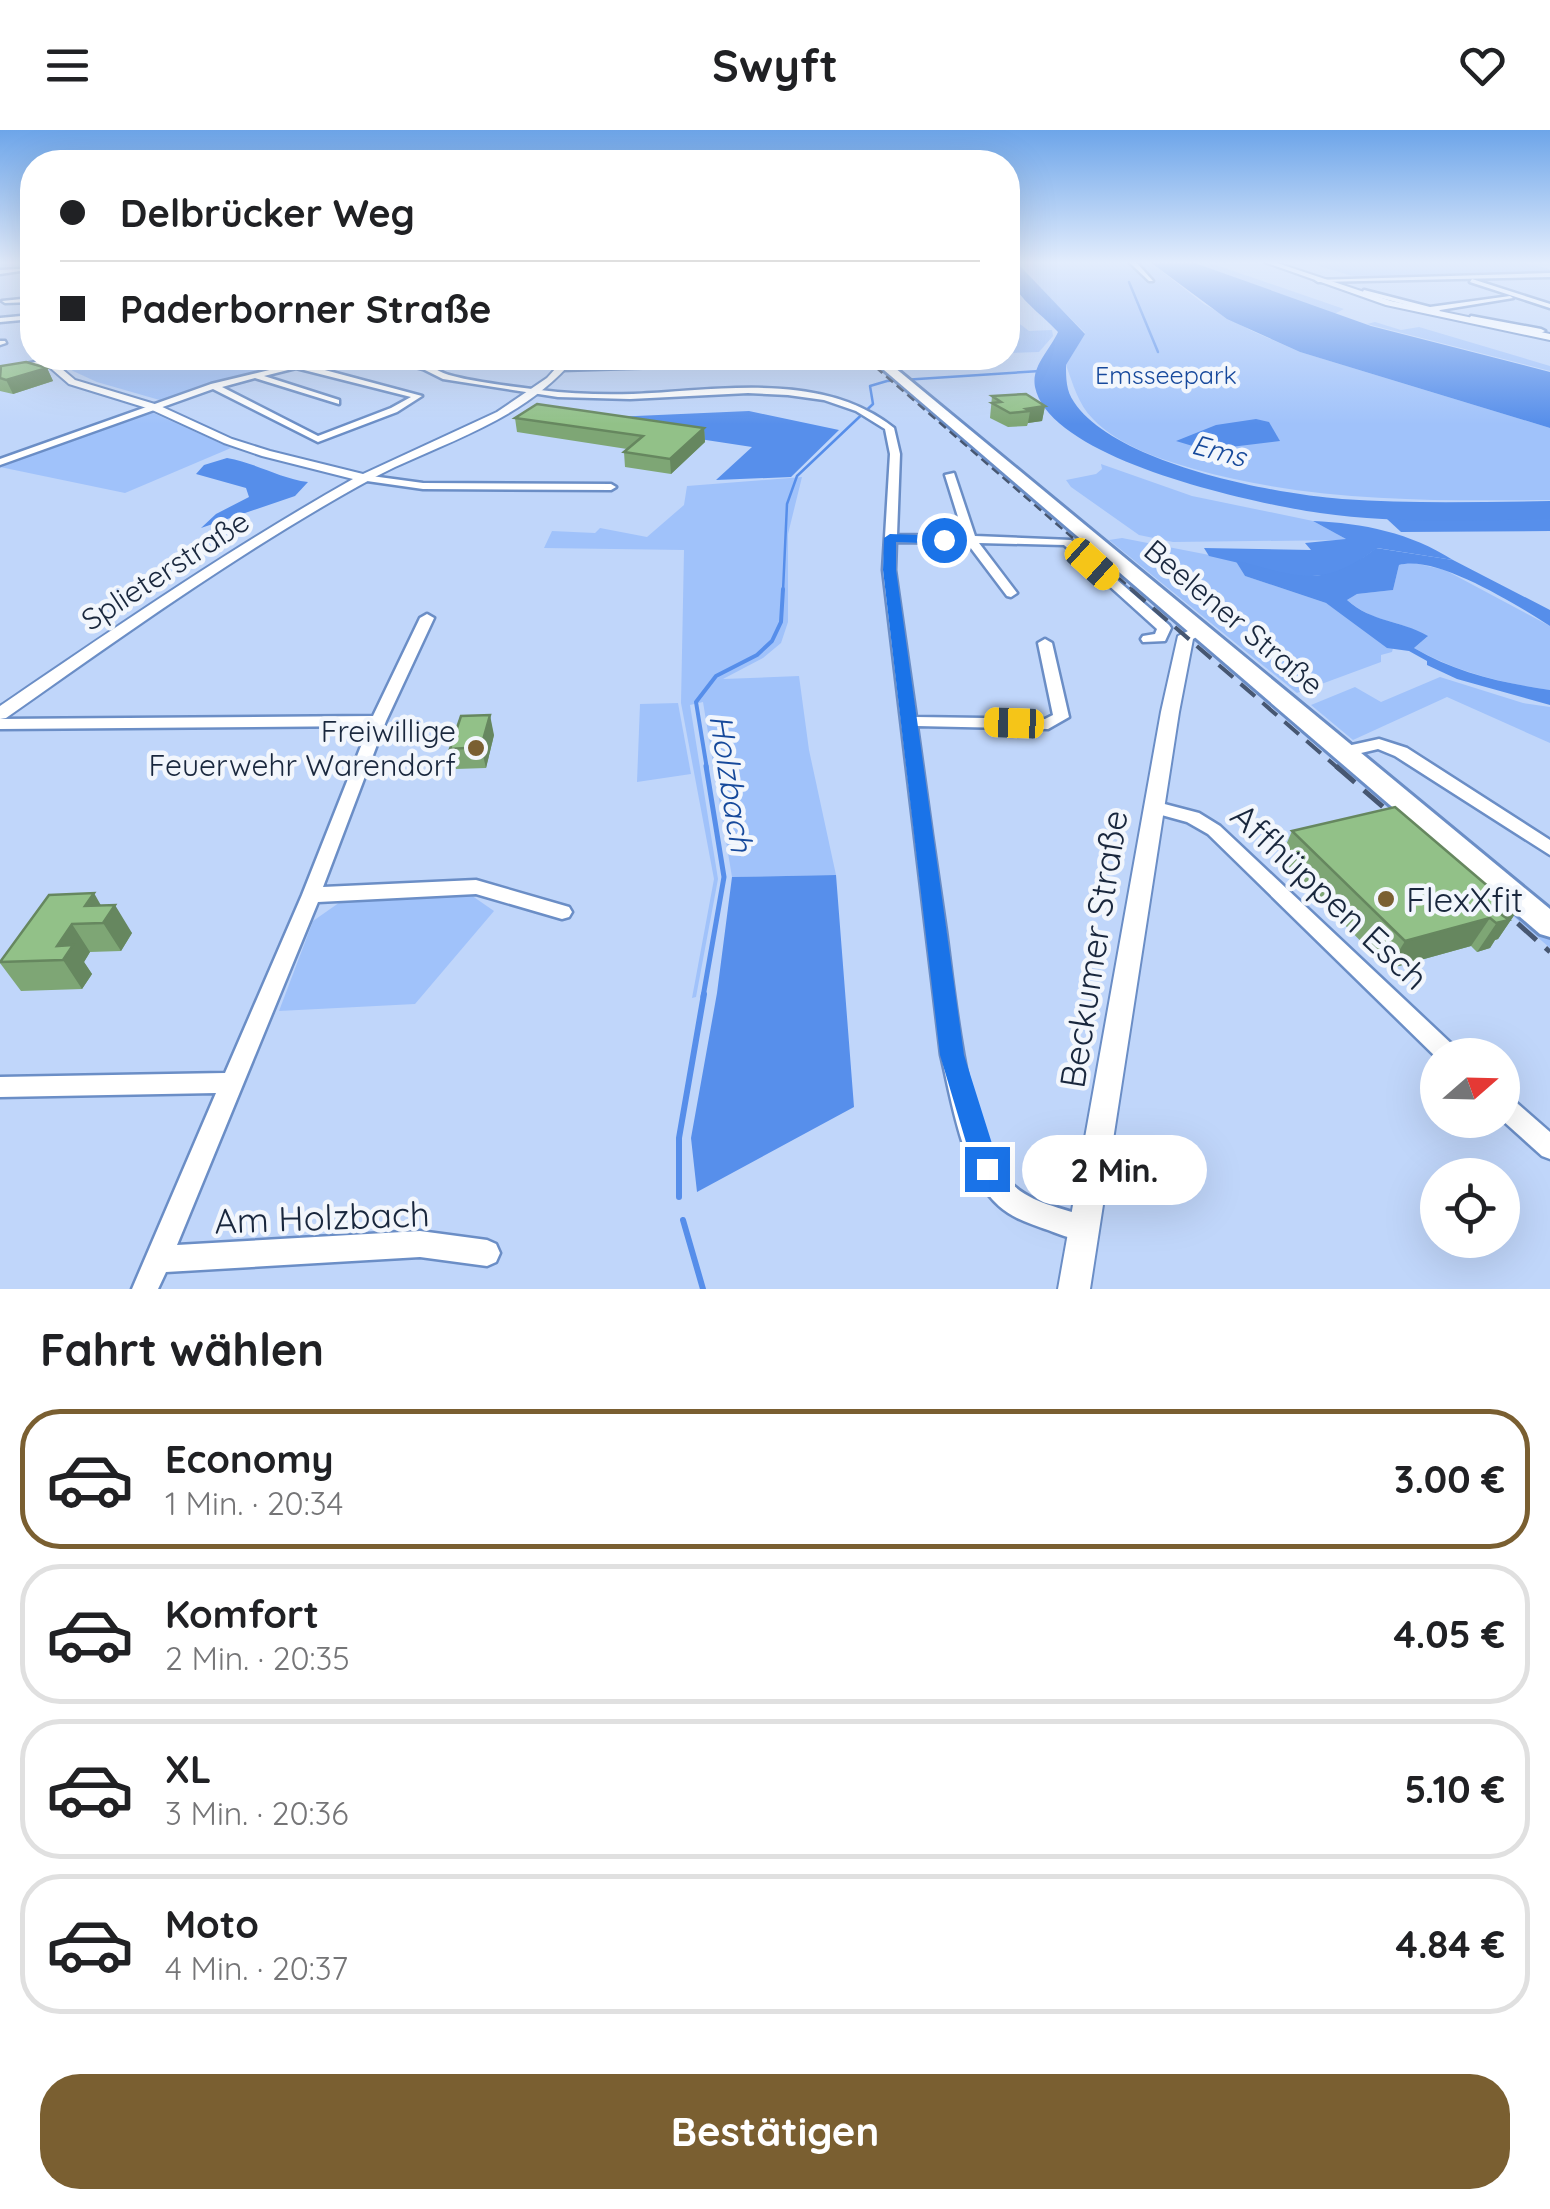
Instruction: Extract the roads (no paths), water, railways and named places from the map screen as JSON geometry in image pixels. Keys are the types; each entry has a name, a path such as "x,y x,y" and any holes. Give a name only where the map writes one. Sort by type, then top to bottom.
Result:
{"main road":[{"name":"Beelener Straße","path":"891,370 1550,926"}],"street":[{"path":"1455,316 1544,333"},
{"path":"1463,316 1544,333"},
{"path":"57,370 72,382 154,407 266,454 364,478 423,486 612,487"},
{"path":"0,462 214,386 274,370"},
{"path":"214,386 318,438 382,416 418,396 314,370"},
{"path":"431,370 444,377 596,398 736,392 790,394 869,415 893,436 890,570 952,1055 970,1124 987,1169 1004,1195 1083,1228"},
{"name":"Splieterstraße","path":"0,714 234,556 364,478 498,414 536,392 559,370"},
{"path":"748,370 804,370"},
{"path":"790,394 793,372"},
{"path":"254,375 336,402"},
{"path":"950,475 970,542 1011,593"},
{"path":"890,538 1067,542 1164,628 1160,638 1148,639"},
{"name":"Am Holzbach","path":"145,1289 311,895 378,721 427,618"},
{"name":"Beckumer Straße","path":"1074,1289 1153,807 1186,636 1200,630"},
{"path":"908,721 1048,724 1061,717 1044,643"},
{"path":"0,724 378,721"},
{"path":"1344,752 1379,744 1402,752 1550,849"},
{"name":"Affhüppen Esch","path":"1153,807 1193,817 1214,830 1430,1038"},
{"path":"311,895 476,886 562,912"},
{"path":"0,1087 229,1083"},
{"path":"1520,1121 1550,1148"},
{"name":"Am Holzbach","path":"158,1258 420,1244 487,1253"}],"waterway":[{"path":"1143,316 1158,352"},
{"name":"Holzbach","path":"783,591 787,504 797,476 873,404 870,386 887,381 1040,371"},
{"name":"Holzbach","path":"707,769 696,702 716,676 757,655 772,641 781,622 783,589"},
{"name":"Holzbach","path":"703,997 724,877 706,766"},
{"name":"Holzbach","path":"679,1197 679,1138 704,994"},
{"name":"Holzbach","path":"683,1220 703,1289"}],"railway":[{"path":"879,370 1134,591"},
{"path":"1131,589 1339,769"},
{"path":"1336,766 1406,827"},
{"path":"1490,899 1550,952"}],"place":[{"name":"Freiwillige Feuerwehr Warendorf","path":"476,748"},
{"name":"FlexXfit","path":"1386,899"}],"park label":[{"name":"Emsseepark","path":"1166,374"}],"water label":[{"name":"Ems","path":"1219,450"}]}
